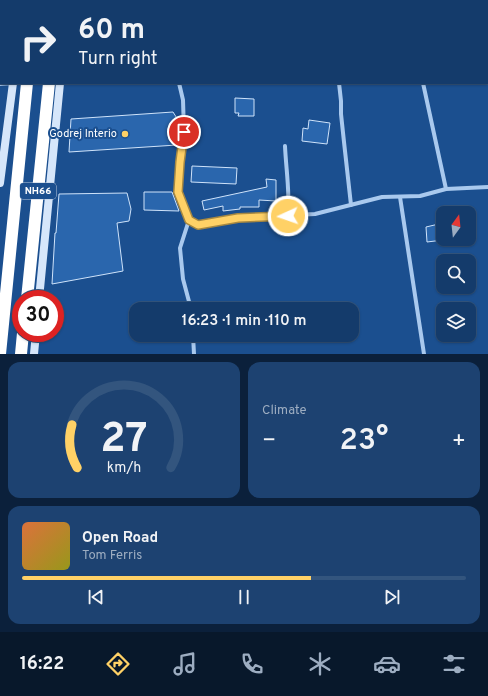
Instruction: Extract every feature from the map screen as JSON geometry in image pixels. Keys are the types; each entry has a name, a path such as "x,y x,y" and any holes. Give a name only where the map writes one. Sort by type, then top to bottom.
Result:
{"highway":[{"name":"NH66","path":"0,354 27,84"},
{"name":"NH66","path":"28,290 49,84"},
{"path":"18,173 39,175"},
{"path":"21,354 22,342"}],"street":[{"path":"0,182 13,84"},
{"path":"40,290 60,84"},
{"path":"179,84 183,100 184,132 178,192 189,220 180,248 183,279 189,302"},
{"path":"339,84 344,147 351,205"},
{"path":"423,84 446,189"},
{"path":"285,146 286,168 288,173 288,216"},
{"path":"189,220 198,225 238,218 315,214 382,197 420,196 446,189 488,187"},
{"path":"400,197 424,354"},
{"path":"34,354 35,342"},
{"path":"194,342 194,354"}],"building":[{"path":"235,98 254,99 254,116 238,116 239,113 235,113"},
{"name":"Godrej Interio","path":"173,112 180,123 177,145 69,152 71,119"},
{"path":"309,120 330,123 327,144 302,141 303,128 308,129"},
{"path":"192,166 237,168 236,184 191,182"},
{"path":"266,179 276,180 276,201 259,200 259,207 240,207 240,209 223,211 223,206 204,210 202,201 267,187"},
{"path":"144,192 172,192 179,211 144,210"},
{"path":"127,193 131,209 129,221 117,223 123,271 52,284 59,194"},
{"path":"436,225 436,241 427,242 426,227"}],"place":[{"name":"Godrej Interio","path":"125,134"}],"route":[{"path":"184,132 178,192 189,220 198,225 238,218 288,216"}]}
